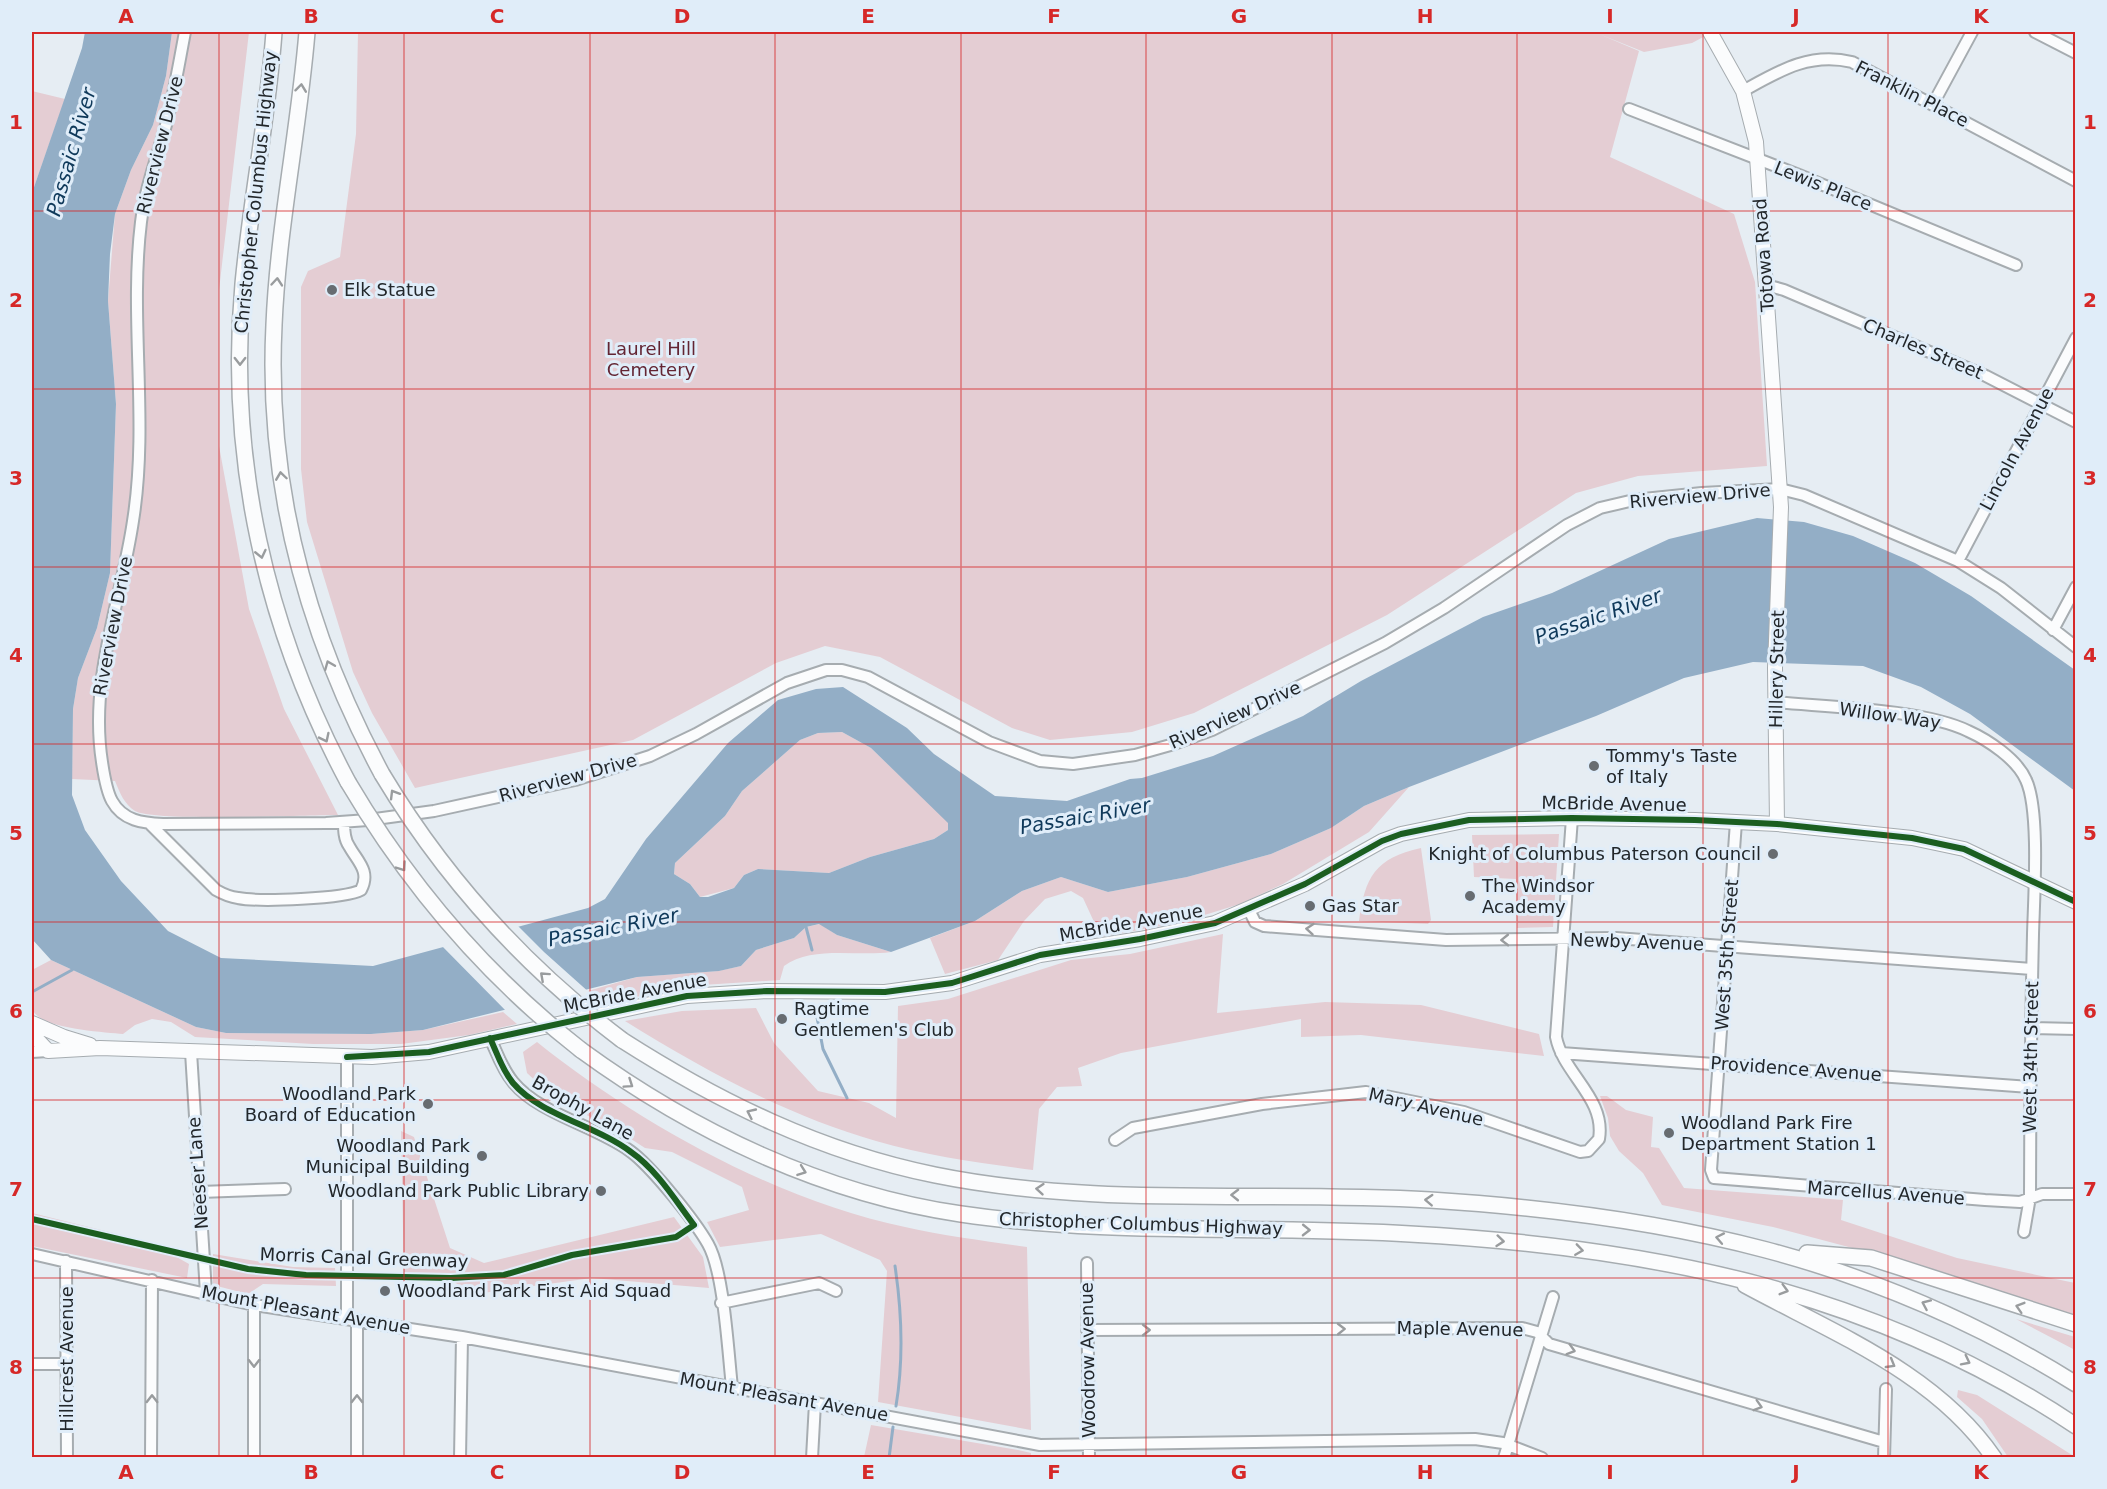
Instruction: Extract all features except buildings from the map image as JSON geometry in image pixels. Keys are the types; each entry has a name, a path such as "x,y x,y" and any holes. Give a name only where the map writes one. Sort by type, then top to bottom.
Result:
{"highway":[{"name":"Christopher Columbus Highway","path":"274,32 240,321 240,396 251,508 278,618 303,688 348,782 385,843 451,929 526,1005 581,1050 668,1108 735,1143 843,1185 930,1209 992,1219 1069,1224 1371,1232 1466,1238 1607,1254 1728,1275 1836,1306 1906,1333 1991,1374 2076,1426"},
{"name":"Christopher Columbus Highway","path":"307,32 276,287 273,362 276,435 286,510 313,619 338,686 382,774 439,861 485,916 564,994 622,1040 702,1089 766,1120 832,1146 935,1175 1005,1185 1077,1191 1395,1198 1504,1206 1657,1226 1776,1251 1863,1278 1927,1304 2002,1340 2076,1384"},
{"path":"1776,1251 1871,1258 2076,1324"},
{"path":"1728,1275 1888,1362 1924,1385 1971,1427 1994,1458"}],"main road":[{"name":"Totowa Road","path":"1710,32 1743,91 1752,120 1758,160 1781,511"},
{"name":"Hillery Street","path":"1777,824 1775,668 1781,511"},
{"name":"McBride Avenue","path":"48,1051 100,1048 347,1057 429,1052 687,996 726,991 885,992 927,988 952,983 1040,955 1215,923 1305,884 1382,841 1401,834 1469,820 1572,818 1736,822 1865,832 1942,843 1964,849 2076,902"},
{"name":"McBride Avenue","path":"32,1023 64,1037 100,1048"},
{"path":"32,1034 48,1051"}],"street":[{"name":"Riverview Drive","path":"185,32 173,97 141,221 139,472 129,545 104,658 98,704 100,749 112,802 127,818 149,823 344,822 434,811 625,766 696,734 787,683 826,670 842,670 868,677 989,742 1040,761 1073,764 1145,752 1212,730 1385,643 1444,608 1583,516 1634,500 1780,489"},
{"path":"1933,105 1972,32"},
{"path":"2035,32 2076,53"},
{"name":"Franklin Place","path":"1743,91 1799,62 1830,58 1852,62 2076,181"},
{"name":"Lewis Place","path":"1629,109 2016,265"},
{"name":"Charles Street","path":"1766,285 1784,290 1986,376 2076,422"},
{"name":"Lincoln Avenue","path":"1958,561 2076,338"},
{"path":"1780,489 1804,495 1958,561 2001,588 2076,647"},
{"path":"2053,630 2076,587"},
{"name":"Willow Way","path":"1775,702 1902,715 1948,723 1969,731 1987,743 2019,769 2030,790 2034,882"},
{"path":"1561,1053 1556,1030 1572,818"},
{"path":"149,823 216,890 226,896 248,899 346,896 361,890 365,876 363,867 346,840 344,822"},
{"name":"West 35th Street","path":"1712,1160 1736,822"},
{"name":"West 34th Street","path":"2024,1232 2030,1197 2034,882"},
{"name":"Newby Avenue","path":"1249,910 1256,922 1264,926 1446,940 1616,938 2032,969"},
{"path":"2032,1028 2076,1029"},
{"name":"Brophy Lane","path":"490,1038 506,1073 522,1092 542,1105 618,1143 640,1159 655,1174 708,1243 716,1265 732,1388"},
{"path":"32,1052 48,1051"},
{"name":"Neeser Lane","path":"191,1052 206,1293"},
{"name":"Providence Avenue","path":"1561,1053 2030,1087"},
{"name":"Mary Avenue","path":"1115,1140 1133,1128 1262,1104 1366,1092 1464,1112 1580,1152 1588,1151 1599,1139 1600,1120 1591,1100 1561,1053"},
{"path":"347,1057 357,1458"},
{"name":"Marcellus Avenue","path":"1712,1160 1712,1175 1716,1180 2020,1202 2042,1194 2076,1194"},
{"path":"200,1192 285,1189"},
{"name":"Mount Pleasant Avenue","path":"32,1254 254,1305 462,1337 1030,1443 1089,1445 1475,1438 1508,1445 1542,1458"},
{"name":"Hillcrest Avenue","path":"66,1261 67,1458"},
{"name":"Woodrow Avenue","path":"1087,1263 1089,1458"},
{"path":"151,1458 153,1280"},
{"path":"721,1303 819,1283 836,1291"},
{"path":"1504,1458 1553,1296"},
{"path":"254,1305 254,1458"},
{"name":"Maple Avenue","path":"1087,1330 1508,1327 1533,1330 1549,1344 1884,1442"},
{"path":"460,1458 462,1337"},
{"path":"32,1364 67,1364"},
{"path":"1884,1458 1886,1389"},
{"path":"812,1458 815,1403"}],"green space":[{"path":"172,32 249,32 219,290 219,446 249,609 284,709 338,815 199,817 148,814 135,811 128,805 115,781 72,779 73,709 78,678 97,628 110,573 116,404 108,301 115,214 131,170 153,125 166,76"},
{"name":"Laurel Hill Cemetery","path":"358,32 1707,32 1709,34 1692,43 1644,52 1599,34 1639,51 1610,157 1734,214 1755,282 1767,466 1638,476 1576,493 1387,615 1194,713 1132,732 1050,740 1012,728 880,657 825,646 776,663 633,740 415,788 372,713 353,672 307,522 301,469 301,287 308,271 340,257 356,134"},
{"path":"32,91 65,99 32,193"},
{"path":"842,732 871,748 948,822 948,830 934,839 870,857 829,873 758,869 744,875 734,888 700,897 690,884 674,874 675,863 725,816 742,791 800,740 818,733"},
{"path":"1409,787 1369,832 1283,884 1240,904 1182,922 1101,937 1083,898 1071,891 1045,899 1024,921 998,960 945,974 930,938 975,921 1022,891 1061,877 1108,892 1187,877 1271,854 1331,828 1364,806"},
{"path":"1559,834 1553,927 1517,928 1516,879 1474,877 1472,835"},
{"path":"1421,848 1431,920 1428,924 1359,921 1365,892 1375,872 1393,857"},
{"path":"820,924 837,935 891,952 808,956 784,966 780,980 687,986 603,1004 588,991 637,977 718,971 741,966 756,950 794,938 806,927"},
{"path":"1223,934 1217,1013 1325,1002 1421,1005 1539,1034 1544,1056 1361,1035 1301,1037 1301,1019 1121,1053 1078,1068 1082,1086 1057,1087 1039,1109 1033,1170 915,1151 876,1141 810,1118 715,1074 625,1021 682,1011 756,1008 774,1043 818,1091 869,1103 896,1118 898,1006 948,999 1071,960 1130,954"},
{"path":"51,960 196,1027 226,1033 371,1034 423,1030 503,1012 517,1024 469,1035 401,1044 313,1044 195,1037 171,1022 152,1019 135,1025 123,1034 72,1028 46,1021 32,1008 32,970"},
{"path":"537,1042 619,1101 664,1129 711,1155 808,1199 905,1227 1027,1247 1031,1430 878,1402 887,1271 880,1260 821,1234 720,1247 707,1222 749,1210 742,1187 672,1152 645,1148 614,1128 557,1101 527,1073 523,1052"},
{"path":"1600,1096 1607,1096 1626,1110 1653,1117 1651,1147 1659,1148 1684,1188 1843,1200 1841,1220 1957,1258 2075,1283 2075,1317 1890,1258 1773,1227 1662,1205 1643,1173 1619,1151 1610,1136 1608,1118"},
{"path":"401,1131 414,1137 450,1248 484,1263 674,1217 703,1257 709,1288 592,1278 468,1295 451,1278 404,1277"},
{"path":"32,1213 150,1242 189,1264 187,1278 32,1246"},
{"path":"213,1254 293,1267 335,1268 336,1286 263,1284 248,1294 213,1285"},
{"path":"2016,1319 2075,1337 2075,1350"},
{"path":"1958,1390 1977,1395 2072,1455 2070,1458 2008,1457 1982,1419 1957,1397"},
{"path":"871,1425 1018,1450 1031,1453 1031,1457 864,1457"}],"water":[{"name":"Passaic River","path":"85,32 172,32 166,76 153,125 131,170 115,214 108,301 116,404 110,573 97,628 78,678 73,709 72,795 85,830 121,881 168,931 221,958 373,966 588,908 605,899 646,839 728,743 778,700 816,689 843,687 907,728 934,754 995,796 1067,801 1130,779 1142,778 1213,756 1303,716 1361,681 1483,617 1552,593 1669,539 1757,518 1804,522 1853,536 1915,563 1971,596 2075,670 2075,791 1970,714 1921,687 1863,666 1753,662 1684,678 1596,716 1409,787 1364,806 1331,828 1271,854 1187,877 1108,892 1061,877 1022,891 975,921 891,952 837,935 819,924 806,927 794,938 756,950 741,966 719,971 637,977 423,1030 371,1034 226,1033 196,1027 51,960 32,939 32,193 82,48","holes":["842,732 871,748 948,823 948,830 934,839 870,857 829,873 758,869 744,875 734,888 708,897 700,897 690,884 674,874 675,863 725,816 742,791 800,740 818,733"]}],"pier":[{"path":"515,923 591,994 509,1014 440,944"}],"waterway":[{"path":"806,927 812,950"},
{"path":"32,992 72,970"},
{"path":"816,1012 823,1049 847,1098"},
{"path":"895,1266 901,1336 896,1406"},
{"path":"889,1458 893,1427"}],"cycle path":[{"path":"347,1057 429,1052 687,996 767,991 885,992 952,983 1040,955 1140,939 1215,923 1305,884 1382,841 1401,834 1469,820 1572,818 1695,820 1777,824 1912,838 1964,849 2076,902"},
{"name":"Morris Canal Greenway","path":"32,1219 248,1269 306,1275 451,1278 504,1275 572,1255 676,1237 694,1225 657,1176 631,1152 602,1135 538,1104 524,1094 506,1073 490,1038"}],"place":[{"name":"Elk Statue","path":"332,290"},
{"name":"Tommy's Taste of Italy","path":"1594,766"},
{"name":"Knight of Columbus Paterson Council","path":"1773,854"},
{"name":"The Windsor Academy","path":"1470,896"},
{"name":"Gas Star","path":"1310,906"},
{"name":"Ragtime Gentlemen's Club","path":"782,1019"},
{"name":"Woodland Park Board of Education","path":"428,1104"},
{"name":"Woodland Park Fire Department Station 1","path":"1669,1133"},
{"name":"Woodland Park Municipal Building","path":"482,1156"},
{"name":"Woodland Park Public Library","path":"601,1191"},
{"name":"Woodland Park First Aid Squad","path":"385,1291"}]}
